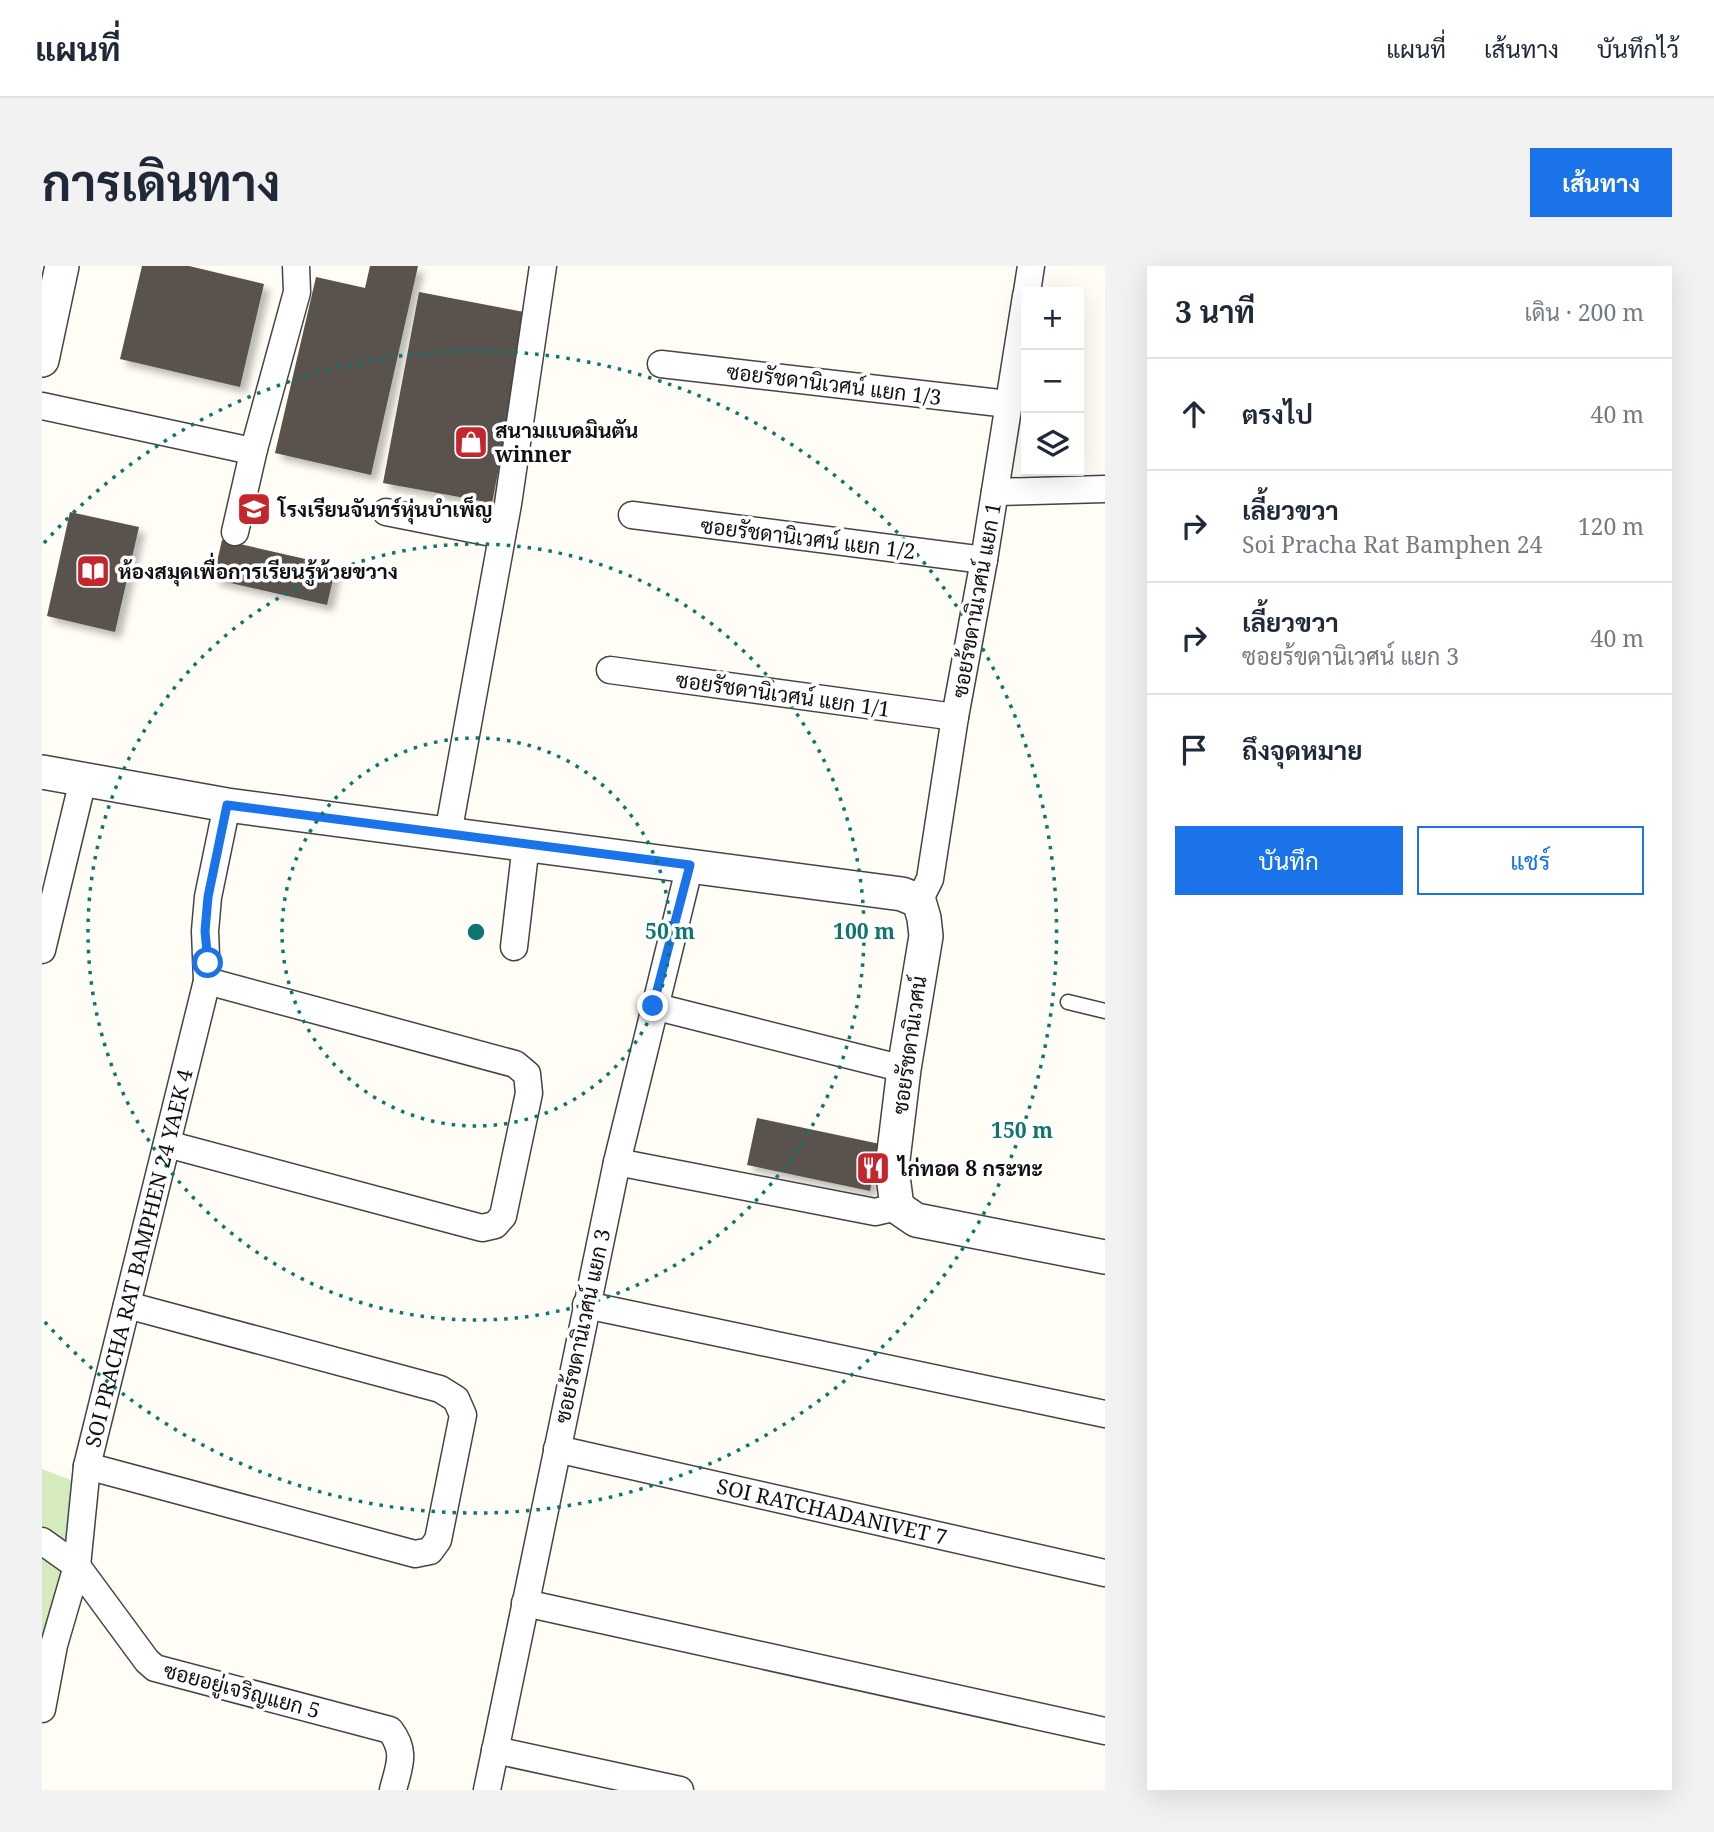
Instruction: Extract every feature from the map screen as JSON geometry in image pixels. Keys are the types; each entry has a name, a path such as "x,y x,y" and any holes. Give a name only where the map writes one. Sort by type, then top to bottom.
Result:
{"street":[{"path":"42,360 62,266"},
{"path":"235,532 254,449 297,292 296,266"},
{"path":"448,834 502,535 543,266"},
{"name":"ซอยร้ขดานิเวศน์ แยก 1","path":"1028,287 1031,266"},
{"name":"ซอยร้ขดานิเวศน์ แยก 1","path":"919,901 930,878 1021,329"},
{"name":"ซอยรัชดานิเวศน์ แยก 1/3","path":"661,363 1008,404"},
{"path":"42,406 247,450 254,449"},
{"path":"995,492 1105,489"},
{"path":"386,512 502,535"},
{"name":"ซอยรัชดานิเวศน์ แยก 1/2","path":"632,515 984,560"},
{"name":"ซอยรัชดานิเวศน์ แยก 1/1","path":"610,670 955,717"},
{"path":"42,772 227,805 902,894 919,901"},
{"path":"42,950 83,780"},
{"name":"SOI PRACHA RAT BAMPHEN 24 YAEK 4","path":"42,1709 54,1645 77,1566 87,1466 208,981 205,931 208,897 227,805"},
{"path":"514,947 526,844"},
{"name":"ซอยร้ขดานิเวศน์ แยก 3","path":"487,1790 617,1162 653,1006 690,865"},
{"name":"ซอยรัชดานิเวศน์","path":"897,1207 892,1168 904,1069 926,936 919,901"},
{"path":"167,1144 482,1228 495,1225 503,1216 529,1093 527,1074 515,1064 208,981"},
{"path":"653,1006 904,1069"},
{"path":"617,1162 875,1212 897,1207 916,1220 1105,1257"},
{"path":"87,1466 415,1554 430,1551 438,1540 463,1415 456,1399 440,1389 127,1305"},
{"path":"586,1305 1105,1414"},
{"name":"SOI RATCHADANIVET 7","path":"557,1449 1105,1573"},
{"path":"42,1542 77,1566"},
{"name":"ซอยอยู่เจริญแยก 5","path":"77,1566 147,1661 156,1668 390,1730 399,1741 401,1758 393,1790"},
{"path":"525,1603 1105,1731"},
{"path":"495,1750 680,1790"}],"lane":[{"path":"1068,1002 1105,1011"}],"green space":[{"path":"42,1469 79,1483 42,1684"}],"building":[{"path":"142,266 189,266 264,284 240,387 120,359"},
{"path":"370,266 418,266 371,475 275,453 316,277 365,288"},
{"path":"419,292 529,313 492,503 383,483"},
{"name":"ห้องสมุดเพื่อการเรียนรู้ห้วยขวาง","path":"70,512 139,527 115,632 47,616"},
{"path":"222,540 336,566 327,605 213,579"},
{"path":"757,1118 880,1144 870,1191 747,1165"}],"place":[{"name":"สนามแบดมินตัน winner","path":"471,442"},
{"name":"โรงเรียนจันทร์หุ่นบำเพ็ญ","path":"254,509"},
{"name":"ห้องสมุดเพื่อการเรียนรู้ห้วยขวาง","path":"93,571"},
{"name":"ไก่ทอด 8 กระทะ","path":"873,1168"}],"route":[{"path":"208,963 205,931 208,897 227,805 690,865 653,1006"}]}
